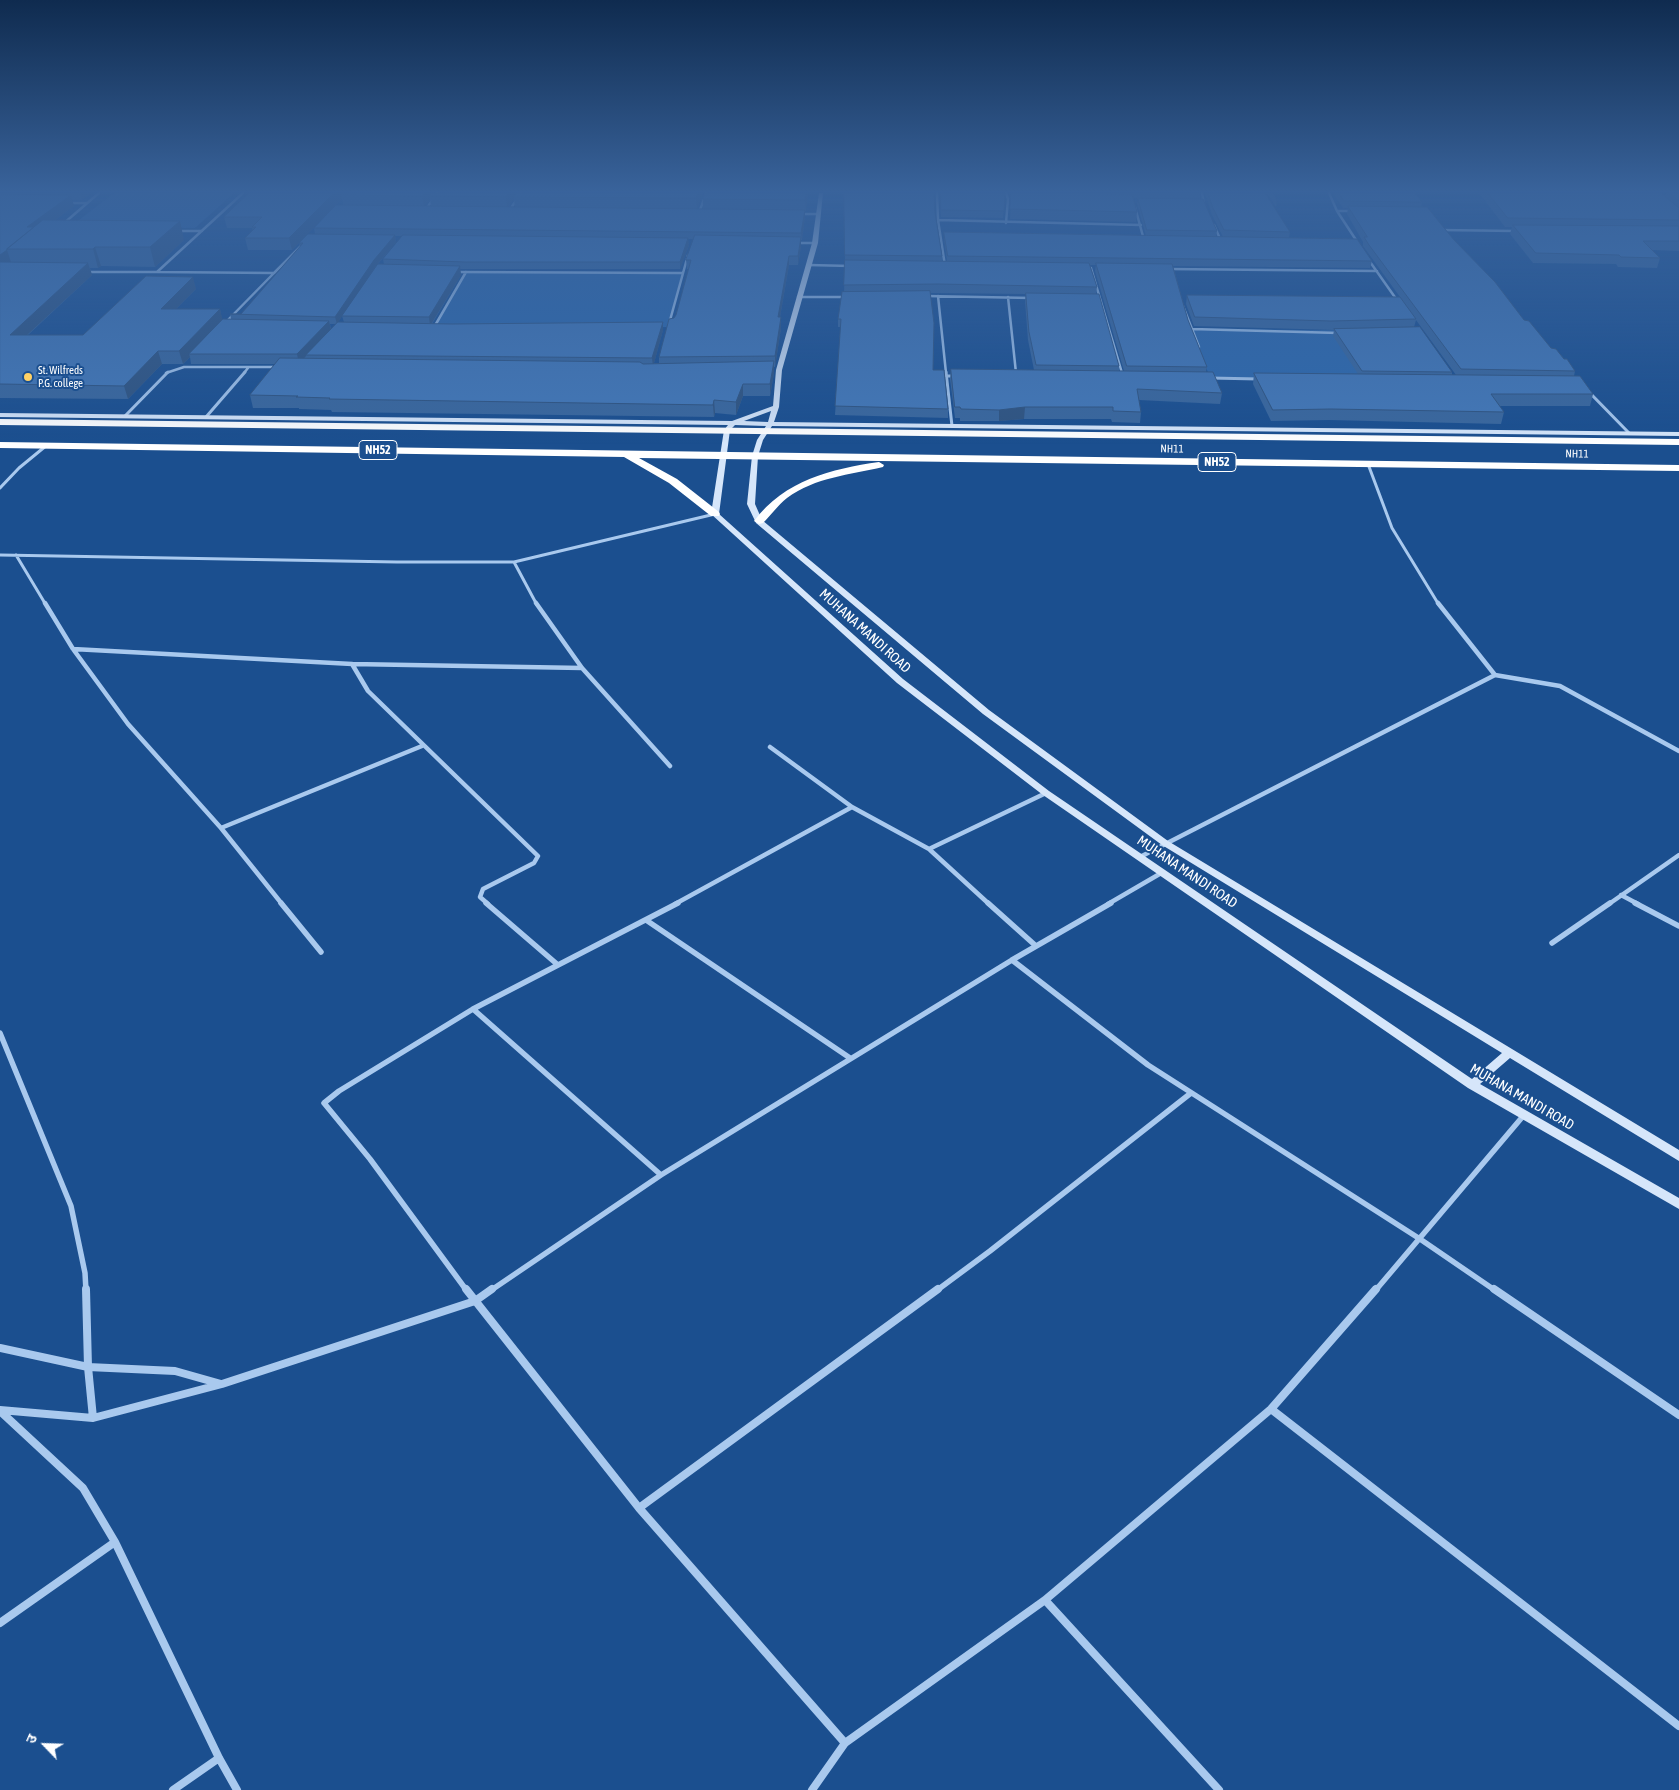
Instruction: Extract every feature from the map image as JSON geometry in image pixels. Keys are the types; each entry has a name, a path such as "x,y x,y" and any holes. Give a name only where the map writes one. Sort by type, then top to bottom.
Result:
{"highway":[{"name":"NH52","path":"0,422 768,427 1679,442"},
{"name":"NH52","path":"0,445 756,456"},
{"path":"626,454 673,481 716,514"},
{"name":"NH11","path":"756,456 1679,468"},
{"path":"760,521 783,497 810,481 840,471 920,459"}],"street":[{"path":"233,326 224,325 270,277"},
{"path":"440,330 433,330 463,277"},
{"path":"668,326 681,277"},
{"path":"804,277 779,370 776,407 768,427 760,440 756,456 751,504 760,521 986,712 1165,843 1679,1156"},
{"path":"1094,277 1124,378 1114,378"},
{"path":"1381,277 1400,303 1390,303"},
{"path":"918,296 1036,298"},
{"path":"938,296 952,426"},
{"path":"798,297 848,297"},
{"path":"1008,297 1016,377 1008,377"},
{"path":"1091,298 1100,298"},
{"path":"1181,301 1201,354"},
{"path":"1192,329 1348,332"},
{"path":"184,367 190,360"},
{"path":"125,416 167,372 184,367 284,367"},
{"path":"206,417 248,368"},
{"path":"770,371 779,370"},
{"path":"1207,370 1210,378"},
{"path":"946,376 964,376"},
{"path":"1200,378 1259,379"},
{"path":"1589,391 1629,433"},
{"path":"0,414 731,427 776,407"},
{"path":"768,427 952,426 1679,434"},
{"path":"0,555 377,562 514,562 716,514 724,456 731,427"},
{"path":"0,488 19,468 47,445"},
{"path":"1368,464 1392,528 1401,544 1440,607 1495,676"},
{"name":"MUHANA MANDI ROAD","path":"716,514 900,681 1046,793 1472,1086 1679,1204"},
{"path":"16,555 73,650 128,724 221,828 322,952"},
{"path":"514,562 539,608 582,668 670,766"},
{"path":"73,650 352,664 582,668"},
{"path":"352,664 368,691 422,746 538,856 534,863 483,889 480,897 558,965"},
{"path":"1140,857 1495,676 1560,686 1679,751"},
{"path":"221,828 422,746"},
{"path":"770,747 852,807 929,849 1036,946"},
{"path":"929,849 1046,793"},
{"path":"845,1743 640,1508 475,1301 370,1159 324,1103 339,1091 473,1009 646,920 852,807"},
{"path":"1552,943 1679,855"},
{"path":"0,1410 93,1418 222,1384 475,1301 661,1175 1012,960 1162,872"},
{"path":"1621,895 1679,926"},
{"path":"646,920 850,1058"},
{"path":"1012,960 1148,1065 1420,1239 1679,1415"},
{"path":"473,1009 661,1175"},
{"path":"0,1033 71,1206 85,1273 88,1367 93,1418"},
{"path":"1472,1086 1509,1053"},
{"path":"640,1508 990,1251 1191,1093"},
{"path":"812,1790 845,1743 1045,1600 1271,1409 1420,1239 1524,1115"},
{"path":"0,1348 88,1367 175,1371 222,1384"},
{"path":"1271,1409 1679,1726"},
{"path":"0,1410 83,1488 115,1542 219,1758 237,1790"},
{"path":"0,1623 115,1542"},
{"path":"1045,1600 1219,1790"},
{"path":"173,1790 219,1758"}],"shaded area":[{"path":"463,277 681,277 668,327 433,330"},
{"path":"1192,329 1420,331 1457,382 1210,378"}],"building":[{"path":"0,277 73,277 10,335 83,335 145,277 193,277 161,309 220,309 179,351 158,351 124,386 0,384"},
{"path":"274,277 363,277 335,317 230,314 241,314"},
{"path":"369,277 454,277 429,317 342,316"},
{"path":"686,277 785,277 778,317 781,317 775,356 659,357 669,319 674,318"},
{"path":"844,277 1094,277 1097,287 938,284 844,285"},
{"path":"1100,277 1176,277 1188,320 1207,367 1127,366"},
{"path":"1392,277 1490,277 1524,320 1529,321 1551,348 1556,349 1564,359 1567,359 1575,371 1461,369"},
{"path":"930,291 934,323 933,370 944,370 948,409 835,406 841,319 838,319 842,292"},
{"path":"1026,293 1099,294 1119,366 1036,365 1029,332"},
{"path":"1187,295 1400,297 1416,319 1331,321 1195,317"},
{"path":"223,319 329,321 297,354 189,354"},
{"path":"338,322 452,324 663,322 652,358 306,355"},
{"path":"1420,327 1452,372 1362,371 1334,329"},
{"path":"280,358 640,362 643,364 774,361 770,384 743,384 736,402 714,400 713,405 329,399 250,395"},
{"path":"951,369 1213,372 1222,393 1137,389 1141,412 1113,411 1113,407 961,409 960,407 955,407"},
{"path":"1254,373 1580,376 1593,394 1491,394 1504,412 1331,409 1273,410"}],"place":[{"name":"St. Wilfreds P.G. college","path":"28,377"}]}
